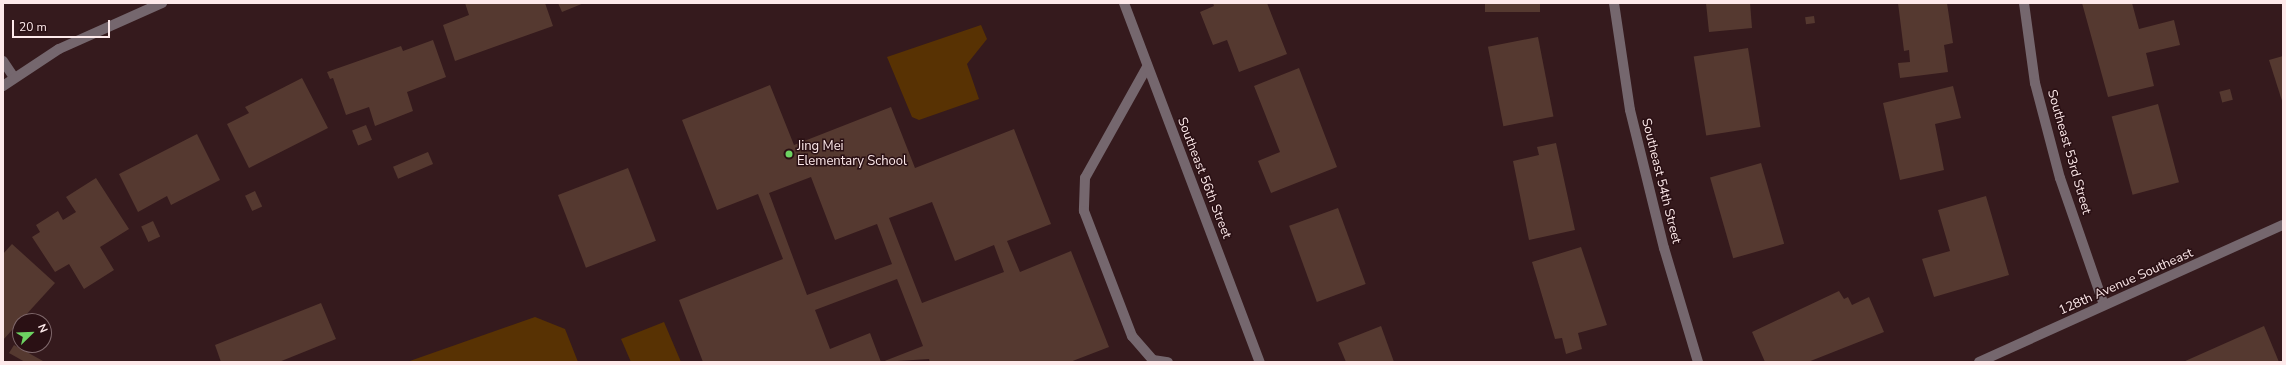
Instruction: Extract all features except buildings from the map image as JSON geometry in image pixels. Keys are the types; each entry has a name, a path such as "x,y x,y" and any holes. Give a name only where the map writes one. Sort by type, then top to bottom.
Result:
{"street":[{"path":"3,86 14,76 110,24 162,3"},
{"name":"Southeast 56th Street","path":"1124,3 1260,362"},
{"name":"Southeast 54th Street","path":"1614,3 1630,110 1664,248 1698,362"},
{"name":"Southeast 53rd Street","path":"2024,3 2035,83 2060,178 2104,305"},
{"path":"3,61 14,76"},
{"path":"1147,67 1085,178 1084,211 1132,336 1152,360 1168,362"},
{"name":"128th Avenue Southeast","path":"1979,362 2283,225"}],"shaded area":[{"path":"981,25 987,39 967,64 979,99 919,120 912,117 887,57"},
{"path":"535,317 565,329 578,362 407,362"},
{"path":"664,322 681,362 631,362 621,339"}],"place":[{"name":"Jing Mei Elementary School","path":"789,154"}]}
